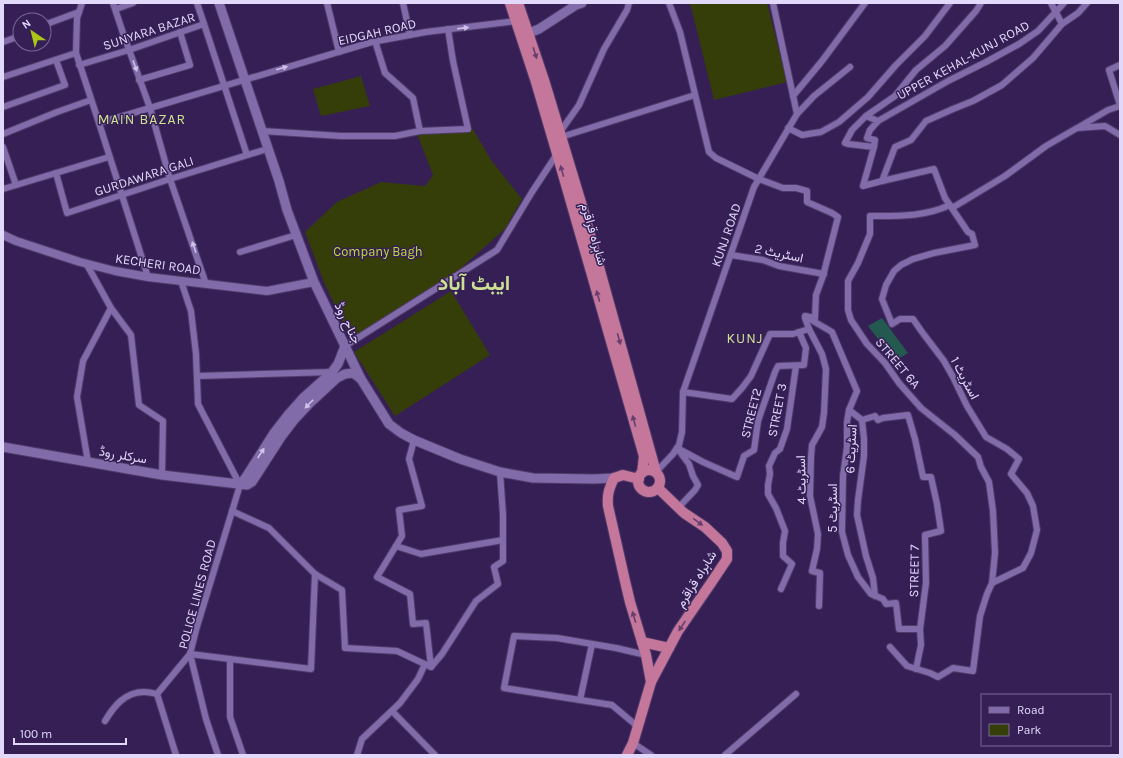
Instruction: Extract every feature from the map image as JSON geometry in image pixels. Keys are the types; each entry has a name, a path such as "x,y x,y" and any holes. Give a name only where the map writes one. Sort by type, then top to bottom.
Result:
{"highway":[{"name":"شاہراہ قراقرم","path":"510,3 517,21 558,154 644,456 641,476"},
{"name":"شاہراہ قراقرم","path":"518,3 529,33 582,206 660,482 658,488 678,508 709,531 722,543 727,551 727,559 678,631 651,682 633,743 627,755"},
{"path":"614,478 624,475 641,476 649,470 656,472"},
{"path":"641,476 640,486 644,491 651,492 658,488"},
{"name":"شاہراہ قراقرم","path":"614,478 608,496 608,506 630,602 646,655 651,682"},
{"path":"642,642 669,648"}],"main road":[{"name":"جناح روڈ","path":"219,3 279,181 287,210 314,282 355,368 389,424 414,440 460,459 500,472 533,478 614,478"},
{"path":"529,33 539,29 576,5 582,3"},
{"path":"335,375 345,346"},
{"path":"240,485 274,433 304,397 348,367 355,368"},
{"path":"335,375 353,373 361,379"},
{"name":"سرکلر روڈ","path":"3,447 162,475 240,485"}],"street":[{"path":"82,3 77,24 76,53 148,277"},
{"path":"133,3 115,6 139,80 150,108 170,178 206,284"},
{"name":"SUNYARA BAZAR","path":"79,65 129,50 204,24 197,3"},
{"path":"327,3 339,52"},
{"path":"403,3 410,35"},
{"path":"560,134 579,105 604,50 629,3"},
{"path":"669,3 680,32 709,152 716,158 759,179 783,188 796,188 807,191 807,202 838,217 824,274 816,294 815,318 805,316 809,329 793,334 770,334 751,376 732,399 683,392"},
{"path":"773,3 797,114"},
{"path":"793,96 822,61 865,3"},
{"path":"788,128 802,135 821,132 839,122 868,97 924,36 950,3"},
{"path":"866,116 878,121 870,130 867,138 876,140 874,147 845,143 852,130 866,116 895,96 916,70 945,46 981,3"},
{"path":"1051,3 1062,24"},
{"name":"UPPER KEHAL-KUNJ ROAD","path":"878,121 948,81 1019,44 1038,31 1064,3"},
{"path":"882,181 895,147 911,140 926,121 973,101 1002,84 1033,58 1062,24 1078,13 1087,3"},
{"path":"52,22 79,12"},
{"name":"EIDGAH ROAD","path":"99,123 375,41 448,29 517,21"},
{"path":"204,24 248,155"},
{"path":"262,131 341,136 395,136 420,131 468,129 453,61 448,29"},
{"path":"139,80 190,65 180,32"},
{"path":"375,41 385,73 413,98 420,131"},
{"path":"3,77 76,53"},
{"path":"3,107 65,86 56,60"},
{"path":"951,207 1005,176 1046,146 1108,110 1120,106 1109,70 1120,65"},
{"name":"KUNJ ROAD","path":"656,472 679,445 682,432 683,392 754,187 797,114 814,96 850,67"},
{"path":"560,134 695,95"},
{"path":"3,134 91,100"},
{"path":"1077,128 1105,126 1120,135"},
{"path":"3,147 16,186"},
{"name":"اسٹریٹ 1","path":"874,147 863,186 934,169 945,198 968,232 972,234 975,245 927,255 913,259 901,265 894,271 886,285 882,300 892,324 900,319 913,319 944,360 967,406 986,437 1019,459 1012,474 1027,493 1033,506 1037,530 1031,553 1023,568 992,583"},
{"name":"GURDAWARA GALI","path":"56,173 67,213 170,178 267,149"},
{"path":"345,346 497,250 536,186 558,154"},
{"path":"3,189 109,157"},
{"name":"STREET 6A","path":"951,207 912,215 870,216 870,234 858,263 848,281 848,310 851,320 867,344 885,363 899,383 921,408 955,435 978,457 981,467 989,482 993,511 995,553 992,583"},
{"name":"KECHERI ROAD","path":"3,235 16,241 86,263 115,271 148,277 267,291 314,282"},
{"path":"240,252 296,235"},
{"name":"اسٹریٹ 2","path":"730,255 763,260 779,266 824,274"},
{"path":"86,263 111,308 131,335 139,405 163,421 162,475"},
{"path":"181,281 191,310 196,354 198,404 240,485"},
{"path":"88,462 76,397 83,361 111,308"},
{"name":"اسٹریٹ 5","path":"805,316 832,332 857,391 846,422 847,447 843,476 842,532 848,556 858,577 871,594 883,599 886,604 896,603 899,629 920,629"},
{"name":"اسٹریٹ 4","path":"809,329 822,354 826,369 822,427 812,445 811,457 810,496 818,534 817,549 812,571 820,573 818,606"},
{"path":"796,366 804,365 806,348 799,332"},
{"name":"STREET2","path":"677,448 703,462 737,477 744,456 754,450 758,421 774,372 778,366 796,366"},
{"name":"STREET 3","path":"781,588 792,564 783,556 785,531 776,508 768,494 770,474 769,466 775,453 780,449 787,429 796,366"},
{"path":"197,376 335,375"},
{"path":"849,410 862,420"},
{"name":"اسٹریٹ 6","path":"875,596 873,578 866,556 857,515 864,456 862,420 875,416 878,420 908,415"},
{"name":"STREET 7","path":"908,415 923,477 931,477 941,531 925,535 927,565 920,629"},
{"path":"414,440 409,459 422,506 399,510 402,536 377,578 410,594 413,624 426,622 431,667"},
{"path":"677,448 689,464 698,485 678,508"},
{"path":"431,667 442,654 476,601 498,584 494,567 503,562 500,472"},
{"name":"POLICE LINES ROAD","path":"218,755 206,718 190,654 240,485"},
{"path":"232,511 269,528 315,574 342,590 345,648 397,651 431,667"},
{"path":"396,546 421,554 503,540"},
{"path":"156,694 190,654 311,669 315,574"},
{"path":"890,647 907,666 938,677 953,668 973,671 980,616 992,583"},
{"path":"916,669 921,645 920,629"},
{"path":"637,726 612,705 504,688 514,636 557,638 616,648 646,655"},
{"path":"580,700 592,644"},
{"path":"230,659 230,717 243,755"},
{"path":"356,755 362,739 400,703 418,679 425,664"},
{"path":"105,720 122,699 132,694 144,692 156,694"},
{"path":"156,694 176,755"},
{"path":"725,755 796,694"},
{"path":"392,711 435,755"},
{"path":"633,743 651,755"}],"green space":[{"path":"690,3 767,3 787,82 714,100"},
{"path":"361,76 370,106 321,116 313,89"},
{"name":"Company Bagh","path":"473,129 491,160 522,199 505,229 451,277 351,340 323,280 305,232 337,202 381,182 425,186 433,175 417,134"},
{"path":"451,291 490,355 395,416 354,352"}],"shaded area":[{"path":"882,318 908,353 895,361 868,326"}],"district":[{"name":"MAIN BAZAR","path":"142,119"},
{"name":"ایبٹ آباد","path":"474,283"},
{"name":"KUNJ","path":"745,338"}]}
